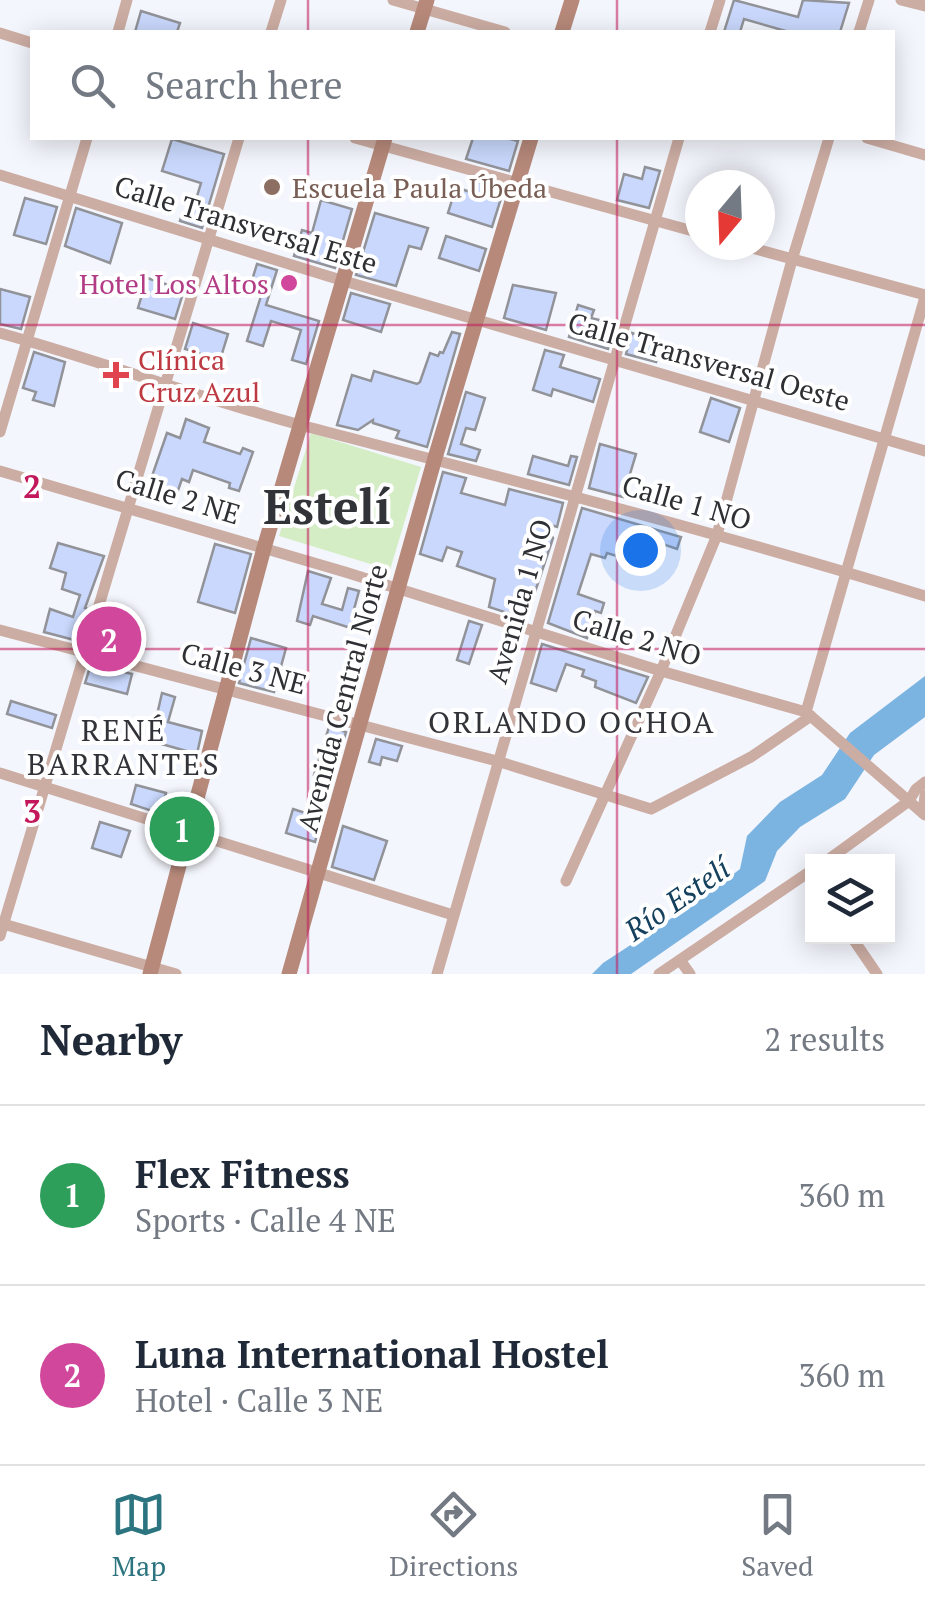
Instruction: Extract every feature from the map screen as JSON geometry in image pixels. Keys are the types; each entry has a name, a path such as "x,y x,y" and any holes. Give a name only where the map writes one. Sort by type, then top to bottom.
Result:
{"street":[{"path":"119,30 127,0"},
{"path":"272,30 281,0"},
{"path":"393,0 425,4 499,30"},
{"path":"563,30 572,0"},
{"path":"711,30 720,0"},
{"path":"861,30 869,0"},
{"path":"902,0 925,6"},
{"path":"418,30 425,4"},
{"path":"0,33 30,42"},
{"path":"0,432 86,140"},
{"path":"176,974 1,928 238,140"},
{"name":"Avenida Central Norte","path":"289,974 434,458 530,140"},
{"name":"Avenida 1 NO","path":"436,974 678,140"},
{"path":"566,881 661,671 717,535 828,140"},
{"path":"873,140 925,155"},
{"path":"151,970 264,548 384,142 685,229"},
{"name":"Calle Transversal Este","path":"0,175 478,321"},
{"path":"775,255 925,296 808,714 924,814"},
{"name":"Calle Transversal Oeste","path":"478,321 925,451"},
{"name":"Calle 1 NO","path":"0,333 302,425 717,535 925,596"},
{"name":"Calle 2 NE","path":"0,470 398,588"},
{"name":"Calle 2 NO","path":"398,588 808,714"},
{"name":"Calle 3 NE","path":"0,630 498,761 654,808 751,757 808,714"},
{"path":"0,773 454,915"},
{"path":"836,854 909,801 925,782"},
{"path":"924,814 925,796"},
{"path":"659,974 805,880"},
{"path":"856,944 877,974"},
{"path":"680,960 690,974"}],"green space":[{"path":"311,433 421,467 390,570 279,536"}],"water":[{"name":"Río Estelí","path":"925,676 925,717 874,755 845,799 800,827 777,851 765,881 631,974 592,974 740,869 747,836 780,802 822,775 850,733"}],"building":[{"path":"734,0 798,17 803,0 849,3 841,30 782,30 744,19 741,30 725,30"},
{"path":"141,11 180,23 178,30 136,30"},
{"path":"172,140 224,154 202,228 180,221 182,214 191,216 201,183 162,171"},
{"path":"472,140 518,141 509,171 466,159"},
{"path":"645,167 660,171 649,208 617,200 624,174 642,179"},
{"path":"473,180 504,189 492,227 448,213 456,187 470,192"},
{"path":"25,198 57,207 46,244 14,235"},
{"path":"321,200 352,209 335,268 294,256 302,230 312,233"},
{"path":"76,208 122,223 110,263 65,246"},
{"path":"375,213 428,228 421,249 409,246 396,286 356,275"},
{"path":"446,236 486,249 479,271 439,258"},
{"path":"257,264 277,270 266,305 319,321 306,364 292,360 301,330 271,321 263,346 247,341 261,296 248,293"},
{"path":"147,278 184,290 175,319 138,308"},
{"path":"513,285 556,293 546,330 504,318"},
{"path":"0,289 30,297 21,329 0,324"},
{"path":"351,293 390,304 381,332 343,320"},
{"path":"578,305 594,310 591,318 615,324 608,349 569,337"},
{"path":"193,323 228,334 220,360 185,349"},
{"path":"452,332 460,334 427,447 396,438 399,431 373,420 358,430 337,425 352,375 371,381 374,371 417,384 430,353 443,353"},
{"path":"632,333 661,342 656,362 626,354"},
{"path":"545,350 564,355 560,367 600,379 593,402 553,389 551,396 533,390"},
{"path":"34,352 65,362 54,406 33,400 36,392 23,388"},
{"path":"466,392 485,398 475,430 466,428 461,444 480,450 476,461 448,454"},
{"path":"711,398 740,408 729,442 700,432"},
{"path":"186,419 209,428 204,442 240,454 243,448 253,452 239,491 229,488 230,483 193,470 189,482 182,479 175,499 151,490 167,433 180,438"},
{"path":"600,444 636,454 623,497 589,488"},
{"path":"533,456 568,466 571,456 577,457 569,485 528,474"},
{"path":"443,472 466,478 461,493 505,505 509,489 563,503 557,527 545,523 553,538 526,619 489,607 495,579 457,566 462,552 447,547 442,561 420,554"},
{"path":"582,508 681,537 677,549 657,542 646,573 634,569 637,562 607,553 605,558 591,554 578,594 604,603 601,613 595,611 587,638 548,623"},
{"path":"58,543 104,556 78,641 44,632 50,609 73,617 80,595 62,589 66,573 50,568"},
{"path":"215,544 251,554 235,613 198,602"},
{"path":"308,571 331,578 322,604 342,610 348,588 359,591 353,613 364,617 360,631 313,616 310,625 297,621"},
{"path":"469,621 482,625 469,664 457,660"},
{"path":"104,623 124,629 118,651 97,646"},
{"path":"251,638 286,648 274,692 239,683"},
{"path":"542,644 648,677 636,703 595,687 596,681 582,676 584,670 566,664 556,691 531,683"},
{"path":"91,664 132,674 127,694 85,683"},
{"path":"162,693 175,697 168,722 202,731 197,754 151,741"},
{"path":"11,701 56,715 52,728 7,714"},
{"path":"329,727 346,732 332,781 314,775"},
{"path":"376,739 402,746 397,761 382,757 380,765 369,762"},
{"path":"136,785 166,793 161,814 131,804"},
{"path":"293,809 321,818 315,842 286,833"},
{"path":"100,822 130,831 121,857 92,848"},
{"path":"343,826 387,841 374,880 332,867"}],"place":[{"name":"Escuela Paula Úbeda","path":"272,187"},
{"name":"Hotel Los Altos","path":"289,283"},
{"name":"Clínica Cruz Azul","path":"116,375"},
{"name":"Luna International Hostel","path":"109,639"},
{"name":"Flex Fitness","path":"182,829"}],"district":[{"name":"Estelí","path":"327,506"},
{"name":"ORLANDO OCHOA","path":"572,722"},
{"name":"RENÉ BARRANTES","path":"124,747"}]}
